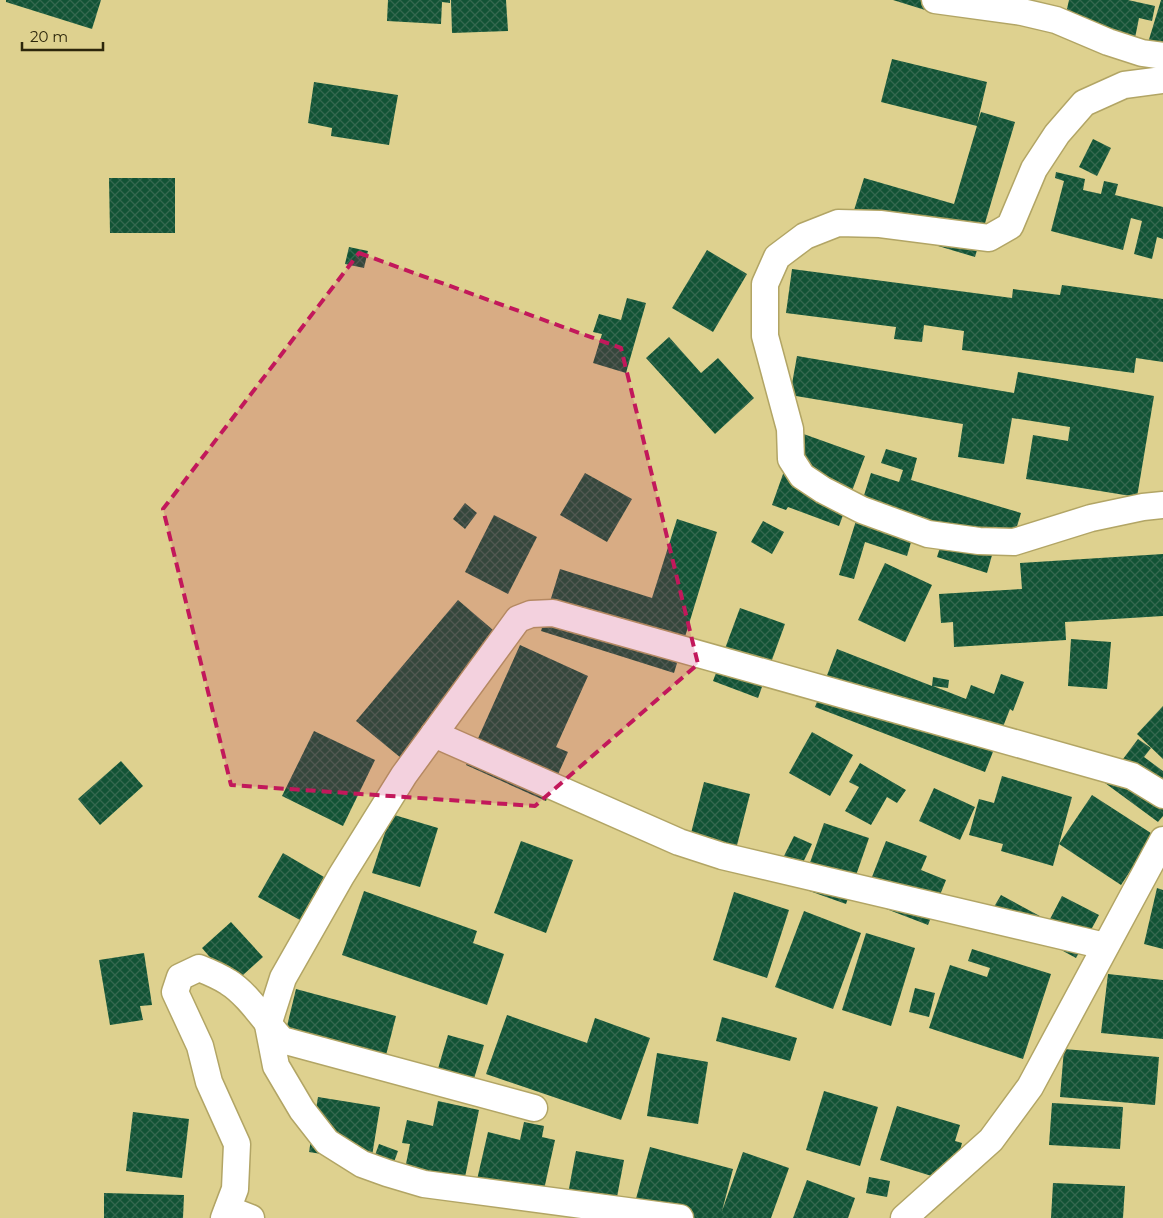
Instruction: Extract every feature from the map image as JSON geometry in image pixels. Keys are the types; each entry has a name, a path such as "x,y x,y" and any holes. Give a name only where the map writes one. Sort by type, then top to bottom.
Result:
{"street":[{"path":"935,0 1022,12 1056,20 1108,42 1142,53 1163,56"},
{"path":"1163,80 1124,85 1084,103 1057,134 1034,169 1010,226 989,238 880,224 838,223 805,236 777,257 765,284 765,336 790,430 791,459 802,476 822,490 862,510 928,534 979,541 1014,542 1092,518 1143,507 1163,505"},
{"path":"680,1218 424,1184 362,1164 327,1142 302,1110 276,1066 268,1025 283,978 341,876 404,775 518,619 531,614 553,613 1132,776 1163,795"},
{"path":"434,734 680,842 722,856 1105,946"},
{"path":"904,1218 991,1140 1030,1087 1163,840"},
{"path":"234,1215 237,1144 209,1082 200,1046 175,992 180,977 199,968 229,982 254,1006 282,1040 534,1108"}],"highlighted area":[{"path":"359,253 621,348 698,664 535,806 231,785 163,509"}],"building":[{"path":"6,0 101,0 92,29 6,2"},
{"path":"388,0 450,0 450,3 442,2 441,24 387,21"},
{"path":"451,0 506,0 508,31 452,33"},
{"path":"893,0 942,0 938,14"},
{"path":"1069,0 1128,0 1155,6 1152,21 1139,18 1133,48 1062,31"},
{"path":"1161,0 1163,0 1163,47 1147,46"},
{"path":"892,59 987,82 977,124 981,112 1015,122 975,257 851,220 864,178 954,204 977,126 881,102"},
{"path":"314,82 398,95 389,145 331,136 332,128 308,123"},
{"path":"1093,139 1111,148 1097,176 1079,167"},
{"path":"1056,172 1085,179 1083,190 1101,194 1104,181 1118,184 1115,195 1163,207 1163,239 1157,237 1152,259 1134,254 1142,221 1131,218 1123,250 1051,231 1064,181 1055,178"},
{"path":"109,178 175,178 175,233 110,233"},
{"path":"349,247 368,251 364,268 345,264"},
{"path":"707,250 747,274 713,332 672,308"},
{"path":"792,269 1012,298 1013,289 1060,295 1062,285 1163,299 1163,362 1136,358 1134,373 962,350 964,331 924,325 922,342 894,339 896,327 786,313"},
{"path":"627,298 646,303 626,373 593,363 602,334 593,332 599,314 621,320"},
{"path":"669,337 701,373 718,358 754,398 715,434 646,358"},
{"path":"797,356 1014,393 1018,372 1154,396 1137,497 1026,479 1033,435 1068,441 1070,427 1012,418 1004,464 958,457 963,424 790,395"},
{"path":"798,432 865,456 839,526 788,507 786,510 772,505"},
{"path":"886,449 917,458 911,480 1021,513 1011,546 996,541 987,573 937,557 942,541 914,532 907,556 865,542 854,579 839,575 871,473 899,482 903,470 881,463"},
{"path":"585,473 632,499 607,542 560,515"},
{"path":"465,503 477,513 465,529 453,519"},
{"path":"494,515 537,537 508,594 465,572"},
{"path":"677,519 717,532 674,673 541,631 560,569 652,598"},
{"path":"763,521 784,532 772,554 751,542"},
{"path":"1163,554 1163,616 1065,622 1066,640 954,647 953,622 941,623 939,594 1022,589 1020,563"},
{"path":"885,563 932,585 905,642 858,620"},
{"path":"458,600 500,636 401,758 356,721"},
{"path":"740,608 785,624 758,698 713,681"},
{"path":"1071,639 1111,642 1107,689 1068,686"},
{"path":"520,645 588,676 556,747 568,752 546,801 466,765"},
{"path":"837,649 932,686 933,677 949,680 948,688 933,686 966,699 971,685 994,694 1001,674 1024,682 1013,711 1010,709 985,772 815,707"},
{"path":"1163,706 1163,759 1137,734"},
{"path":"314,731 375,760 343,826 282,796"},
{"path":"812,732 853,755 830,796 789,773"},
{"path":"1138,739 1151,748 1144,757 1163,771 1163,816 1158,822 1105,783"},
{"path":"121,761 143,786 100,825 78,799"},
{"path":"860,763 906,790 897,803 887,797 871,825 845,811 859,787 849,782"},
{"path":"1002,776 1072,797 1053,866 1001,851 1003,844 969,835 979,799 994,803"},
{"path":"704,782 750,794 736,849 690,837"},
{"path":"934,788 975,807 960,840 919,821"},
{"path":"1092,795 1154,835 1121,885 1059,844"},
{"path":"391,814 438,828 420,887 372,873"},
{"path":"824,823 869,838 846,904 801,888"},
{"path":"794,836 812,844 794,881 776,872"},
{"path":"521,841 573,860 546,933 494,913"},
{"path":"886,841 927,856 921,870 946,880 928,925 863,900"},
{"path":"283,853 324,877 300,920 258,897"},
{"path":"1157,888 1163,890 1163,949 1144,944"},
{"path":"364,891 477,931 473,943 504,954 487,1005 342,955"},
{"path":"734,892 789,910 767,978 713,960"},
{"path":"1001,895 1049,921 1062,896 1099,915 1076,958 991,912"},
{"path":"804,911 861,933 833,1009 775,987"},
{"path":"231,922 263,957 233,984 202,948"},
{"path":"866,933 915,948 891,1026 842,1010"},
{"path":"972,949 1051,974 1023,1059 929,1028 950,965 987,977 990,968 968,961"},
{"path":"144,953 152,1005 140,1006 143,1020 110,1025 99,960"},
{"path":"1108,974 1163,980 1163,1039 1101,1033"},
{"path":"915,988 935,993 929,1017 909,1012"},
{"path":"296,989 396,1016 382,1071 281,1051"},
{"path":"507,1015 587,1043 595,1018 650,1038 621,1120 486,1074"},
{"path":"722,1017 797,1038 790,1061 716,1041"},
{"path":"448,1035 484,1045 473,1082 437,1072"},
{"path":"1064,1049 1159,1057 1155,1105 1060,1097"},
{"path":"657,1053 708,1062 698,1124 647,1116"},
{"path":"824,1091 878,1107 860,1166 806,1150"},
{"path":"318,1097 380,1107 371,1162 309,1152"},
{"path":"438,1101 479,1110 460,1201 401,1189 410,1144 402,1143 407,1120 433,1126"},
{"path":"1052,1103 1123,1107 1120,1149 1049,1145"},
{"path":"897,1106 960,1125 955,1141 962,1143 951,1182 880,1160"},
{"path":"133,1112 189,1119 182,1178 126,1171"},
{"path":"524,1122 544,1126 542,1137 555,1140 539,1212 473,1197 488,1132 520,1140"},
{"path":"379,1144 398,1151 387,1181 368,1175"},
{"path":"650,1147 733,1169 722,1211 743,1152 789,1168 771,1218 678,1218 634,1206"},
{"path":"576,1151 624,1160 613,1218 565,1210"},
{"path":"869,1177 890,1181 887,1197 866,1193"},
{"path":"807,1180 855,1198 848,1218 793,1218"},
{"path":"1053,1183 1125,1186 1123,1218 1051,1218"},
{"path":"104,1193 184,1195 183,1218 104,1218"}]}
